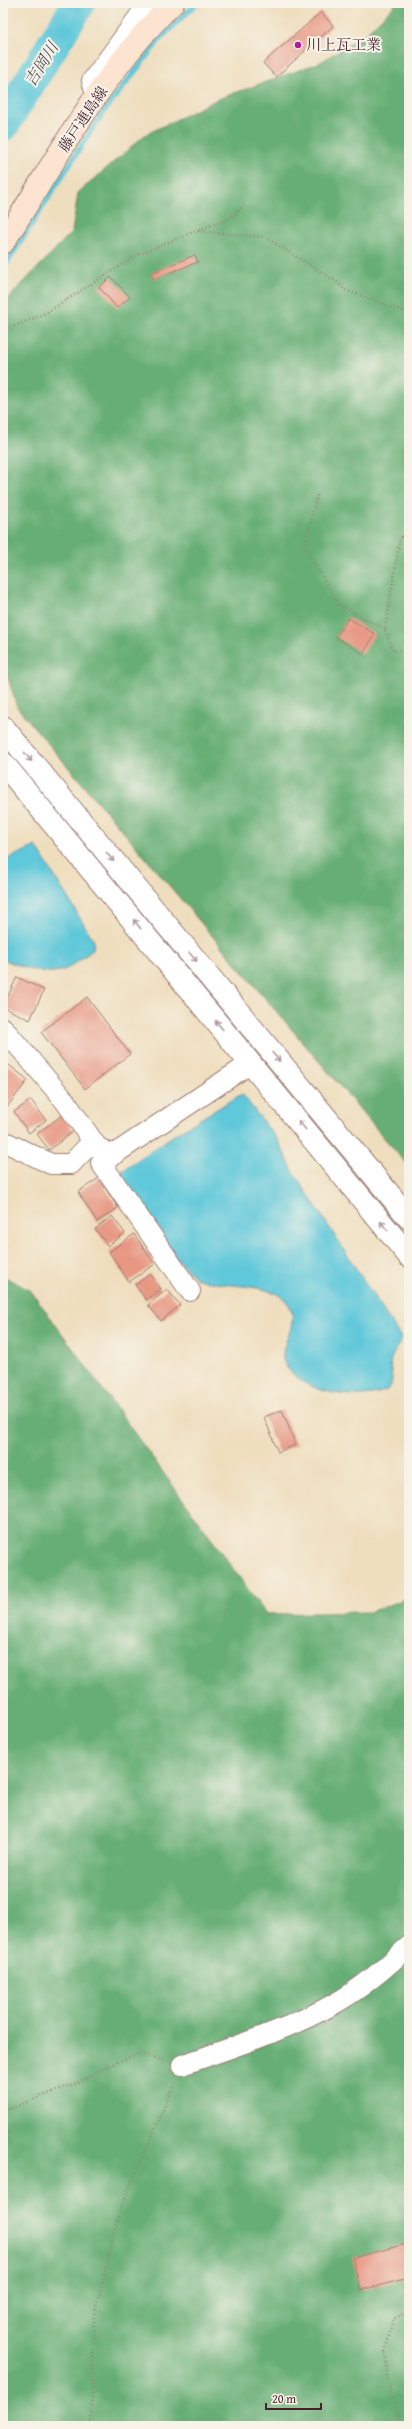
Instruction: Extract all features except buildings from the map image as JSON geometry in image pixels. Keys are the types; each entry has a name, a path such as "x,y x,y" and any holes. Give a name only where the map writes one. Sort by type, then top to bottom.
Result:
{"main road":[{"name":"藤戸連島線","path":"3,243 97,97 127,55 173,3"}],"street":[{"path":"97,97 92,81 149,3"},
{"path":"3,726 409,1218"},
{"path":"3,763 409,1256"},
{"path":"3,1028 64,1101 92,1142 102,1151 117,1153"},
{"path":"190,1291 102,1163 251,1063"},
{"path":"3,1141 51,1164 71,1164 92,1142"},
{"path":"182,2065 282,2028 335,2004 384,1969 409,1946"}],"path":[{"path":"3,331 46,313 137,255 230,218 244,205"},
{"path":"196,231 265,238 337,282 345,290 409,312"},
{"path":"317,495 304,546 339,605 385,629"},
{"path":"409,533 400,538 385,629 393,651 409,651"},
{"path":"3,2109 12,2108 80,2081 106,2067 139,2054 182,2065 120,2209 94,2315 91,2426"},
{"path":"402,2426 388,2382 385,2352 393,2319 409,2311"}],"green space":[{"path":"397,3 409,3 409,1167 17,707 3,661 3,304 72,232 78,193 145,135 218,99 319,63 364,35"},
{"path":"3,1276 31,1291 266,1614 369,1612 409,1598 409,2426 3,2426"}],"water":[{"path":"36,846 94,941 93,950 70,967 54,972 45,972 27,968 3,959 3,861"},
{"path":"242,1094 278,1141 294,1173 401,1338 400,1344 390,1362 392,1377 391,1385 389,1388 381,1392 349,1395 324,1391 301,1381 285,1364 283,1357 292,1317 291,1309 286,1301 271,1292 261,1289 220,1284 196,1278 176,1258 118,1174 177,1133"}],"waterway":[{"name":"吉岡川","path":"3,125 79,3"},
{"path":"3,269 101,115 161,38 197,3"}],"place":[{"name":"川上瓦工業","path":"298,45"}]}
